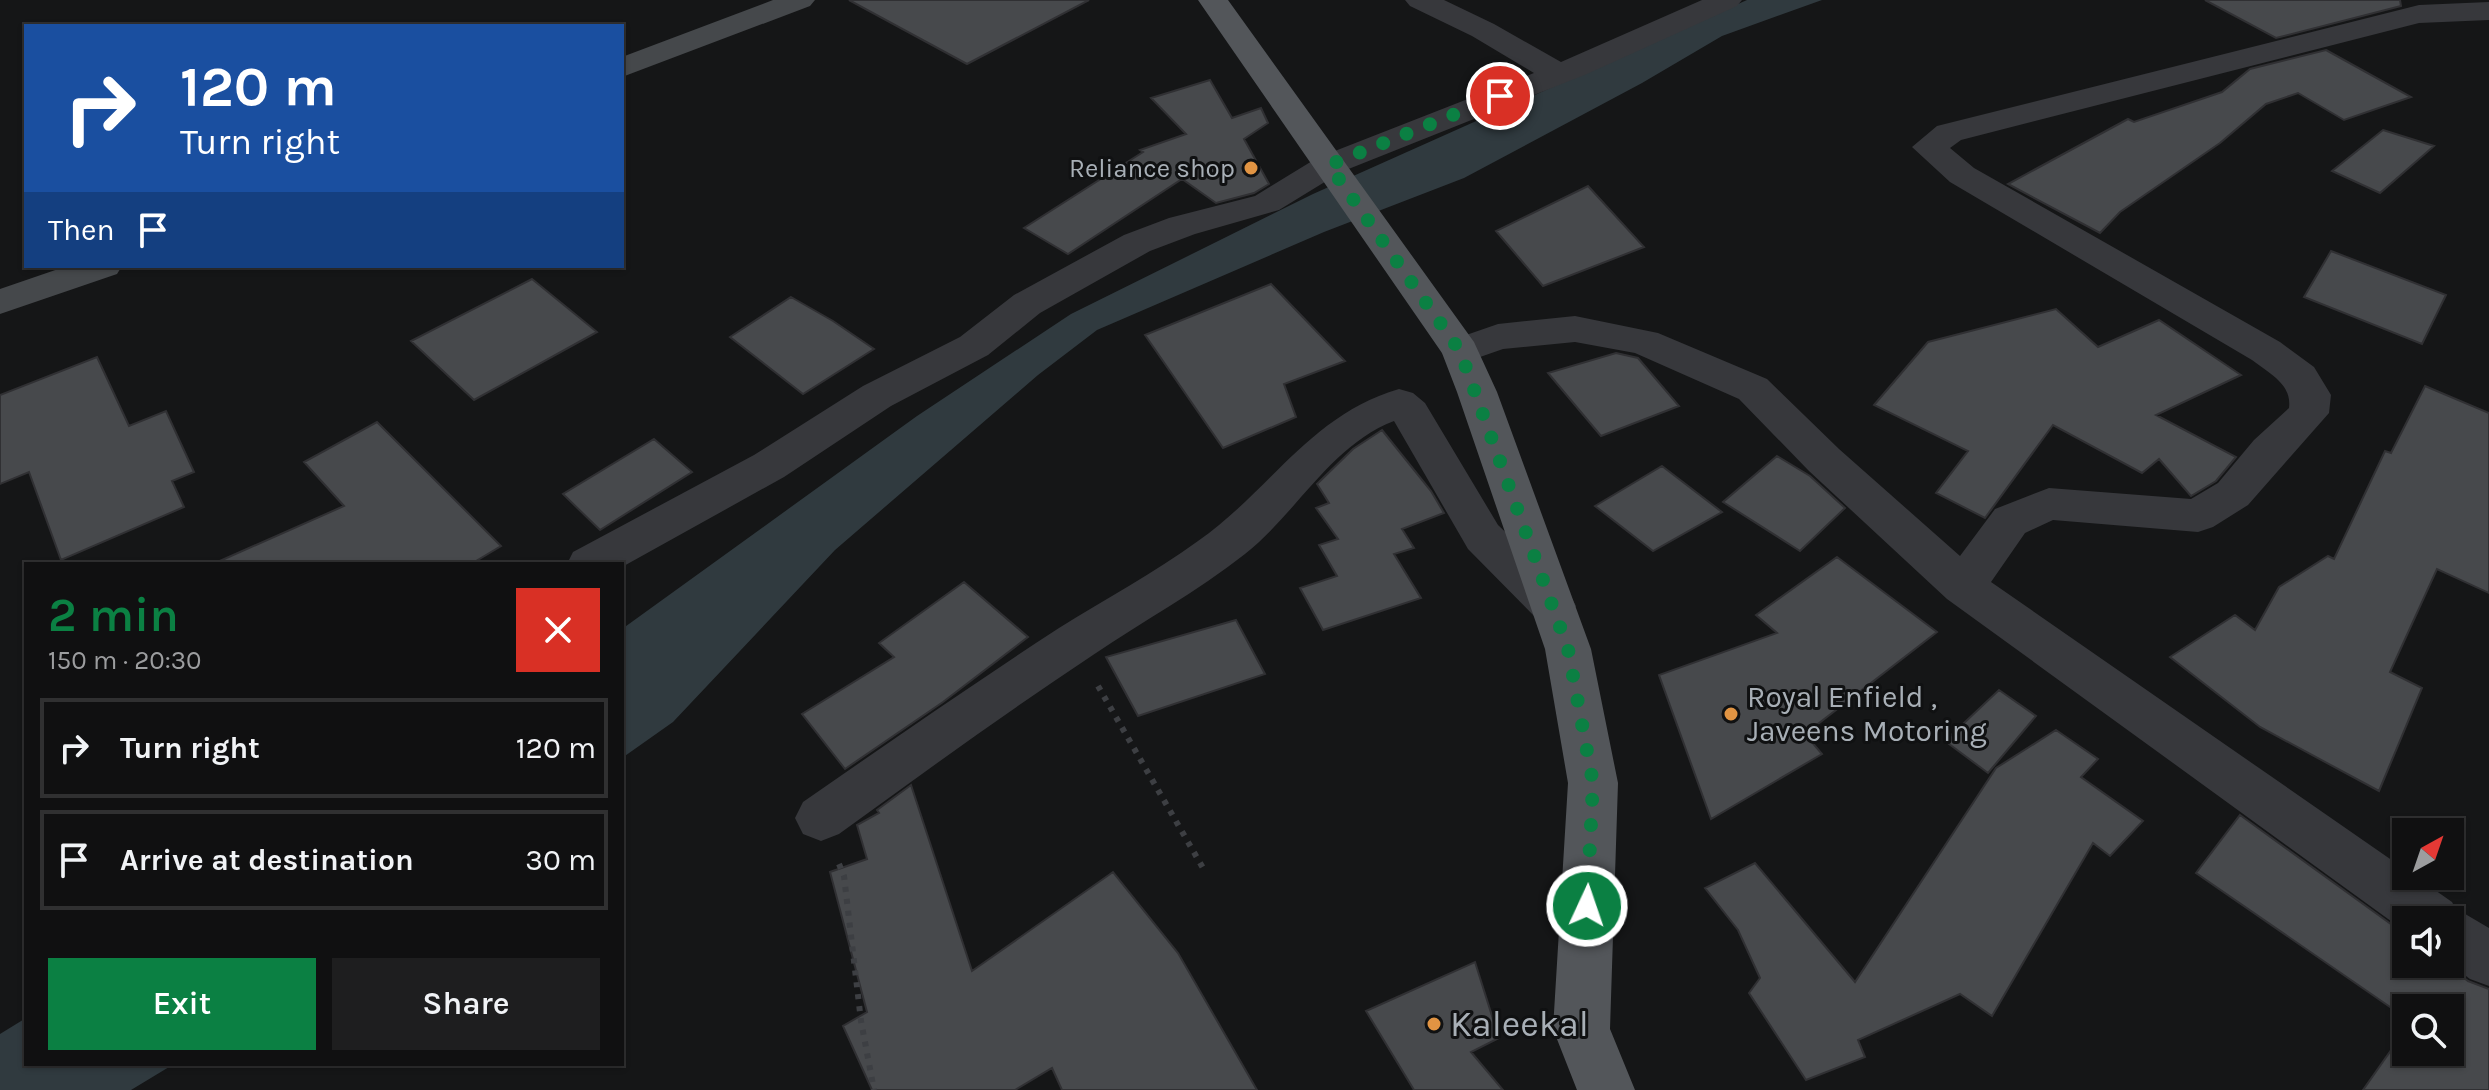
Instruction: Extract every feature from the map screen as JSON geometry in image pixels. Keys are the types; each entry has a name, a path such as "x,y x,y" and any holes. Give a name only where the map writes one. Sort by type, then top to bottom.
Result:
{"main road":[{"path":"624,67 800,0"},
{"path":"1213,0 1460,351 1553,606 1568,649 1593,783 1581,1029 1606,1090"},
{"path":"0,302 98,268"}],"street":[{"path":"1420,0 1483,30 1557,73"},
{"path":"593,562 769,466 877,396 974,346 1027,304 1124,250 1182,226 1267,203 1331,168 1727,0"},
{"path":"1963,586 2010,521 2049,504 2198,516 2233,494 2269,451 2309,413 2311,395 2300,377 2266,351 1962,175 1929,147 1949,133 2419,14 2489,11"},
{"path":"1460,351 1498,337 1575,329 1644,342 1753,389 1824,460 1963,586 2413,906"},
{"path":"821,818 955,722 1232,539 1322,452 1384,407 1399,403 1411,413 1483,537 1553,606"},
{"path":"2464,942 2489,960"}],"path":[{"path":"1073,643 1203,868"},
{"path":"821,818 844,876 861,1021 874,1090"}],"shaded area":[{"path":"1747,0 1822,0 1722,36 1642,83 1464,178 1324,232 1097,330 1038,375 835,550 673,722 624,757 624,628 917,416 1071,314 1313,194"},
{"path":"24,1019 24,1066 171,1066 131,1090 0,1090 0,1034"}],"building":[{"path":"849,0 1089,0 967,64"},
{"path":"2205,0 2400,0 2401,6 2276,38"},
{"path":"2326,50 2411,97 2344,120 2298,93 2266,104 2220,143 2120,212 2100,233 2008,184 2128,119 2134,122 2222,92 2250,69"},
{"path":"1210,80 1232,118 1261,108 1268,123 1244,139 1269,184 1254,193 1216,203 1182,179 1068,254 1024,228 1143,152 1140,150 1186,134 1151,98"},
{"path":"2383,130 2434,146 2380,193 2332,171"},
{"path":"1588,186 1644,247 1543,286 1496,231"},
{"path":"2331,251 2446,295 2422,344 2304,297"},
{"path":"532,279 597,332 474,400 411,341"},
{"path":"1271,284 1345,361 1284,384 1296,417 1223,448 1145,335"},
{"path":"791,297 874,349 803,394 730,337"},
{"path":"2056,309 2098,347 2159,320 2241,375 2156,415 2236,457 2216,481 2191,496 2159,459 2142,473 2053,425 1985,518 1936,493 1968,451 1874,405 1928,342"},
{"path":"1616,353 1638,358 1679,406 1601,436 1548,373"},
{"path":"97,357 129,426 166,411 194,472 172,481 184,507 61,560 29,472 0,484 0,395"},
{"path":"2425,386 2489,413 2489,593 2437,569 2390,672 2422,688 2379,791 2260,727 2170,657 2235,615 2255,630 2279,587 2328,556 2334,559 2385,451 2391,453"},
{"path":"377,422 501,546 474,562 218,562 344,506 304,462"},
{"path":"1382,430 1431,491 1444,513 1402,529 1414,548 1394,554 1421,598 1323,630 1300,588 1337,576 1319,545 1338,539 1316,508 1329,503 1317,484 1353,449"},
{"path":"654,439 692,472 600,530 563,494"},
{"path":"1777,456 1810,476 1845,508 1800,551 1723,502"},
{"path":"1662,466 1722,512 1653,551 1595,506"},
{"path":"1837,557 1937,632 1805,734 1822,754 1711,819 1659,675 1777,633 1756,615"},
{"path":"964,582 1028,637 943,702 845,769 802,714 894,657 879,643"},
{"path":"1236,620 1265,674 1138,716 1106,657"},
{"path":"1999,690 2036,716 1988,773 1945,741"},
{"path":"2056,730 2098,759 2081,777 2143,821 2110,856 2093,843 1992,1016 1960,994 1858,1040 1865,1057 1806,1080 1749,993 1760,978 1738,930 1705,888 1755,863 1855,982 1996,768"},
{"path":"911,785 972,971 1113,872 1178,953 1257,1090 1062,1090 1052,1068 1015,1090 872,1090 843,1026 867,1012 830,872 867,859 857,825 879,813 877,810"},
{"path":"2240,815 2392,925 2392,978 2464,978 2489,989 2489,1090 2363,1090 2392,1049 2392,1066 2464,1066 2464,994 2392,994 2392,1008 2196,873"},
{"name":"Kaleekal","path":"1475,962 1499,1038 1471,1052 1503,1090 1414,1090 1366,1011"}],"place":[{"name":"Reliance shop","path":"1251,168"},
{"name":"Royal Enfield , Javeens Motoring","path":"1731,714"},
{"name":"Kaleekal","path":"1434,1024"}],"route":[{"path":"1500,96 1329,165 1460,351 1568,649 1593,783 1587,906"}]}
